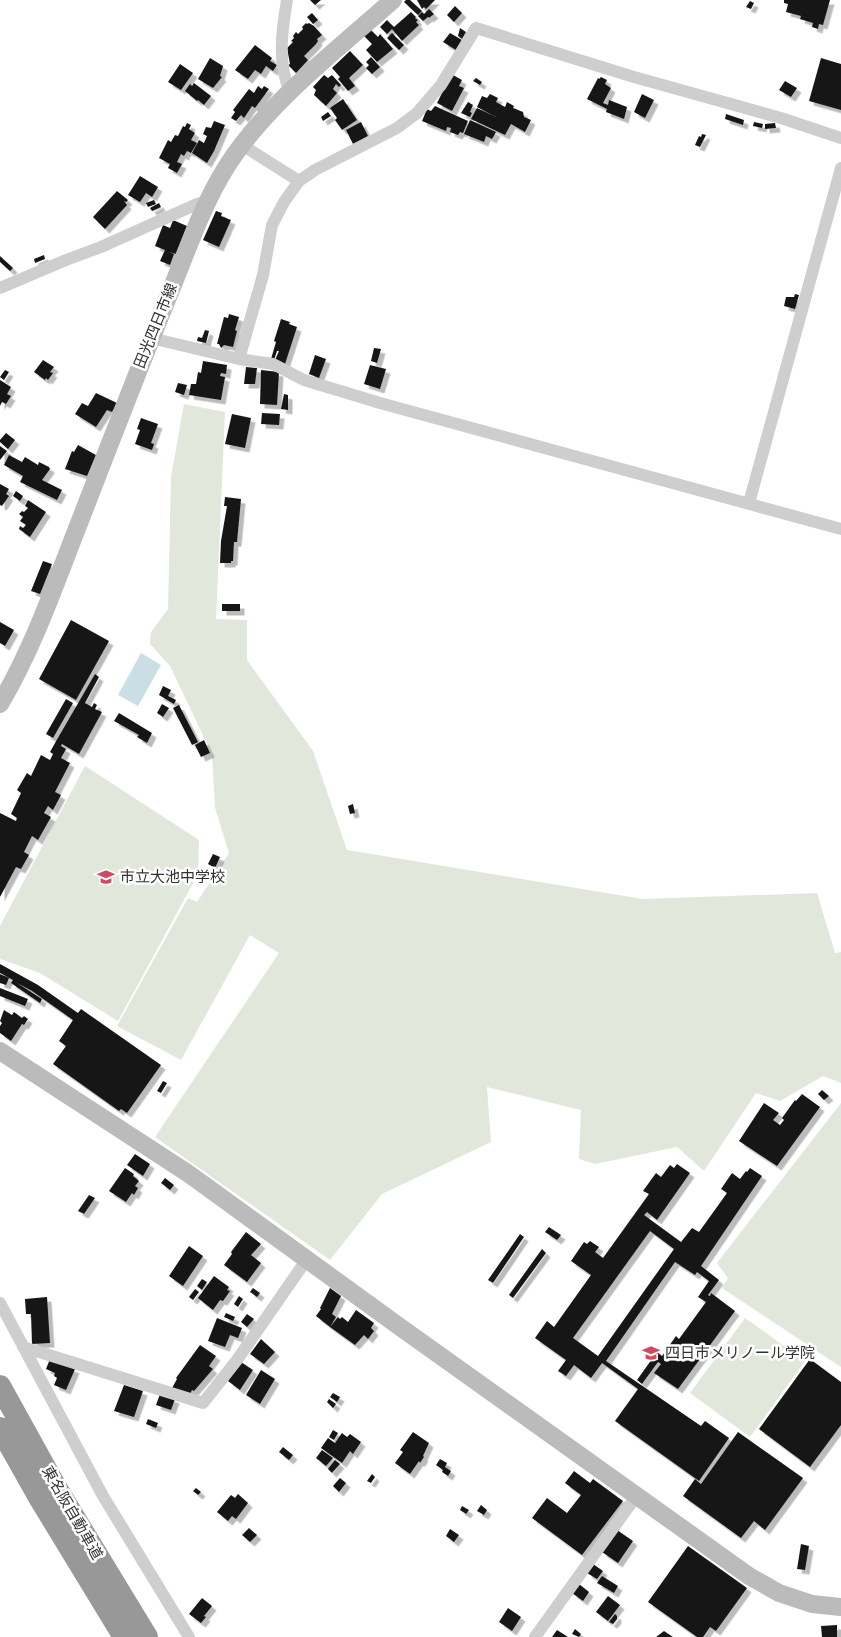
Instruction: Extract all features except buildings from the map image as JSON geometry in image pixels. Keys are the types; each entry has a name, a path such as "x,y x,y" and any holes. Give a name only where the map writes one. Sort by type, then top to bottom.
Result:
{"highway":[{"name":"東名阪自動車道","path":"0,1386 62,1498 146,1637"},
{"name":"東名阪自動車道","path":"0,1428 40,1499 124,1637"}],"street":[{"path":"287,0 281,34 284,78 290,92"},
{"name":"田光四日市線","path":"0,703 28,650 50,598 151,338 208,200 227,166 242,145 290,92 393,0"},
{"path":"239,359 263,275 272,225 284,202 299,181 315,170 397,128 417,113 441,85 476,28 634,77 781,118 841,138"},
{"path":"242,145 299,181"},
{"path":"749,503 841,168"},
{"path":"0,288 102,247 208,200"},
{"path":"151,338 239,359 273,364 304,380 380,404 841,529"},
{"path":"0,1051 189,1174 749,1576 779,1592 812,1604 841,1607"},
{"path":"23,1348 203,1403 237,1360 307,1259"},
{"path":"0,1303 5,1325 23,1348 103,1496 189,1637"},
{"path":"535,1637 637,1495"}],"shaded area":[{"path":"184,404 225,412 216,619 247,620 247,660 313,751 347,850 643,899 817,893 835,953 841,952 841,1083 823,1076 780,1101 756,1093 704,1171 677,1147 595,1164 579,1159 581,1110 487,1087 491,1142 382,1194 330,1260 155,1137 279,953 250,935 181,1060 117,1026 188,898 197,902 229,853 215,808 212,754 170,666 150,644 151,632 168,609 171,477"},
{"path":"141,653 161,665 138,706 118,695"},
{"path":"85,766 199,840 198,874 118,1021 40,973 0,959 0,926"},
{"path":"841,1103 841,1367 722,1288 728,1278 717,1263"},
{"path":"745,1318 805,1361 750,1437 690,1393"}],"place":[{"name":"市立大池中学校","path":"106,877"},
{"name":"四日市メリノール学院","path":"651,1353"}]}
